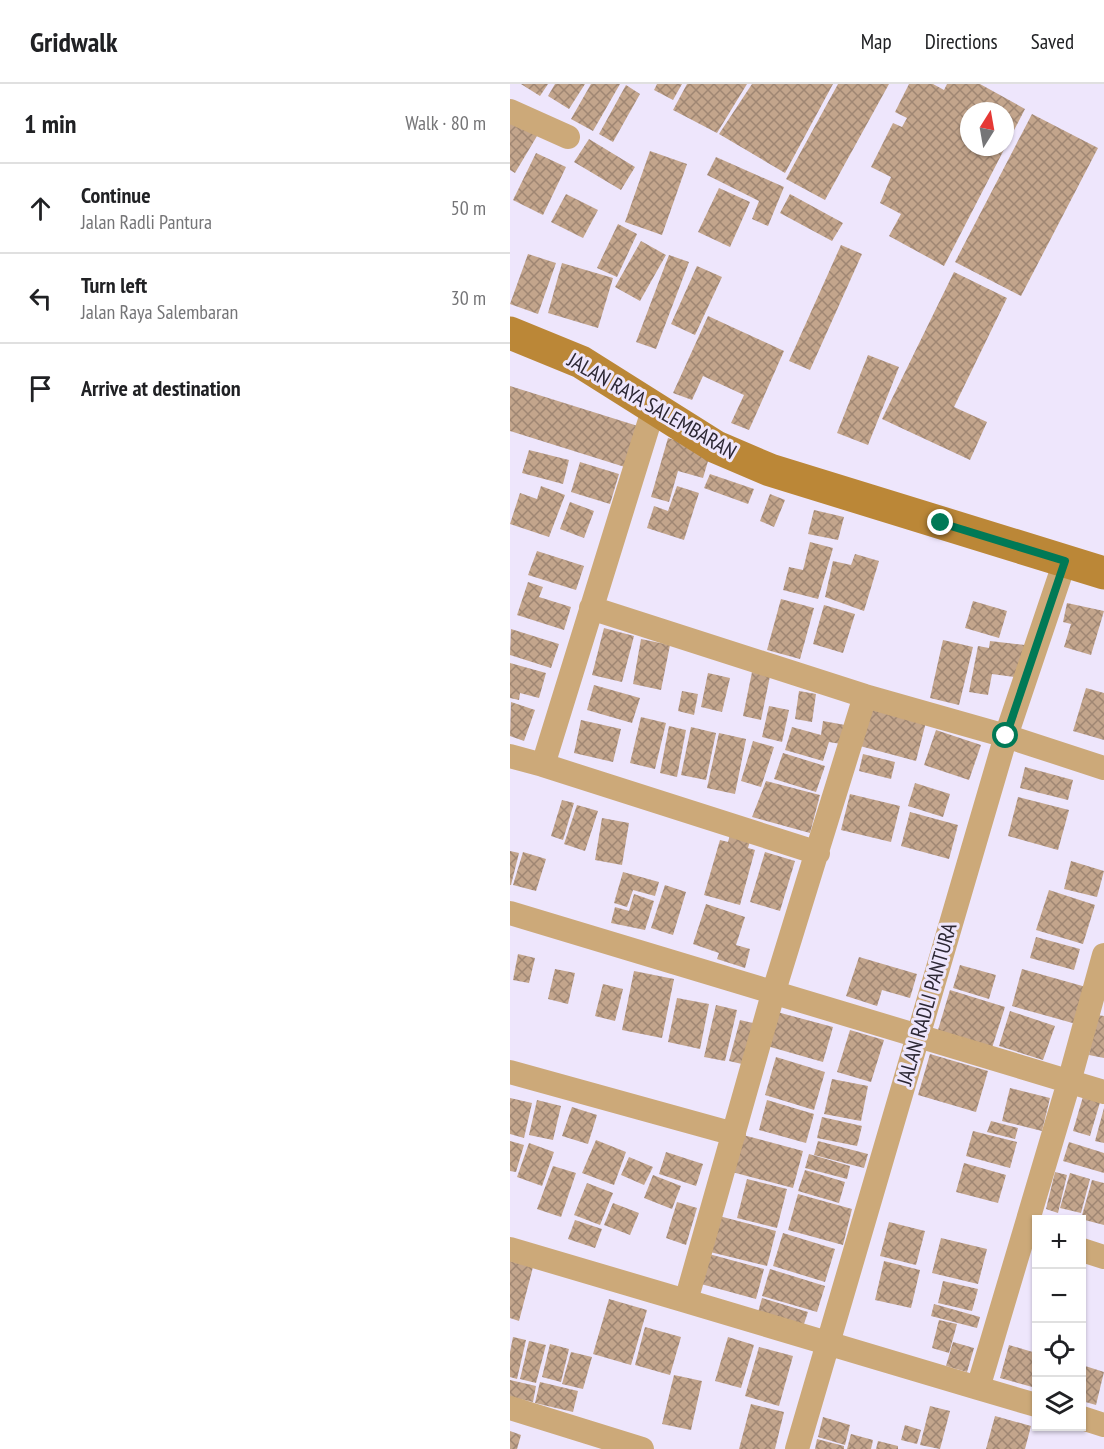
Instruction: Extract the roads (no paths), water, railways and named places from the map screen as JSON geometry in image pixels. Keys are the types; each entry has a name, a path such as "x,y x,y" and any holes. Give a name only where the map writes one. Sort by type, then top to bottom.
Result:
{"main road":[{"name":"JALAN RAYA SALEMBARAN","path":"511,336 581,362 716,447 770,471 1104,573"}],"street":[{"path":"510,111 568,136"},
{"path":"543,765 654,406"},
{"name":"JALAN RADLI PANTURA","path":"797,1449 1006,736 1065,561"},
{"path":"591,608 865,696 1006,736 1104,768"},
{"path":"686,1301 773,994 865,696"},
{"path":"510,756 818,853"},
{"path":"510,913 917,1038 1104,1092"},
{"path":"978,1388 1030,1235 1104,955"},
{"path":"510,1072 734,1134"},
{"path":"510,1249 827,1345 1032,1404"},
{"path":"1086,1251 1104,1257"},
{"path":"510,1408 640,1449"},
{"path":"1086,1419 1104,1425"}]}
